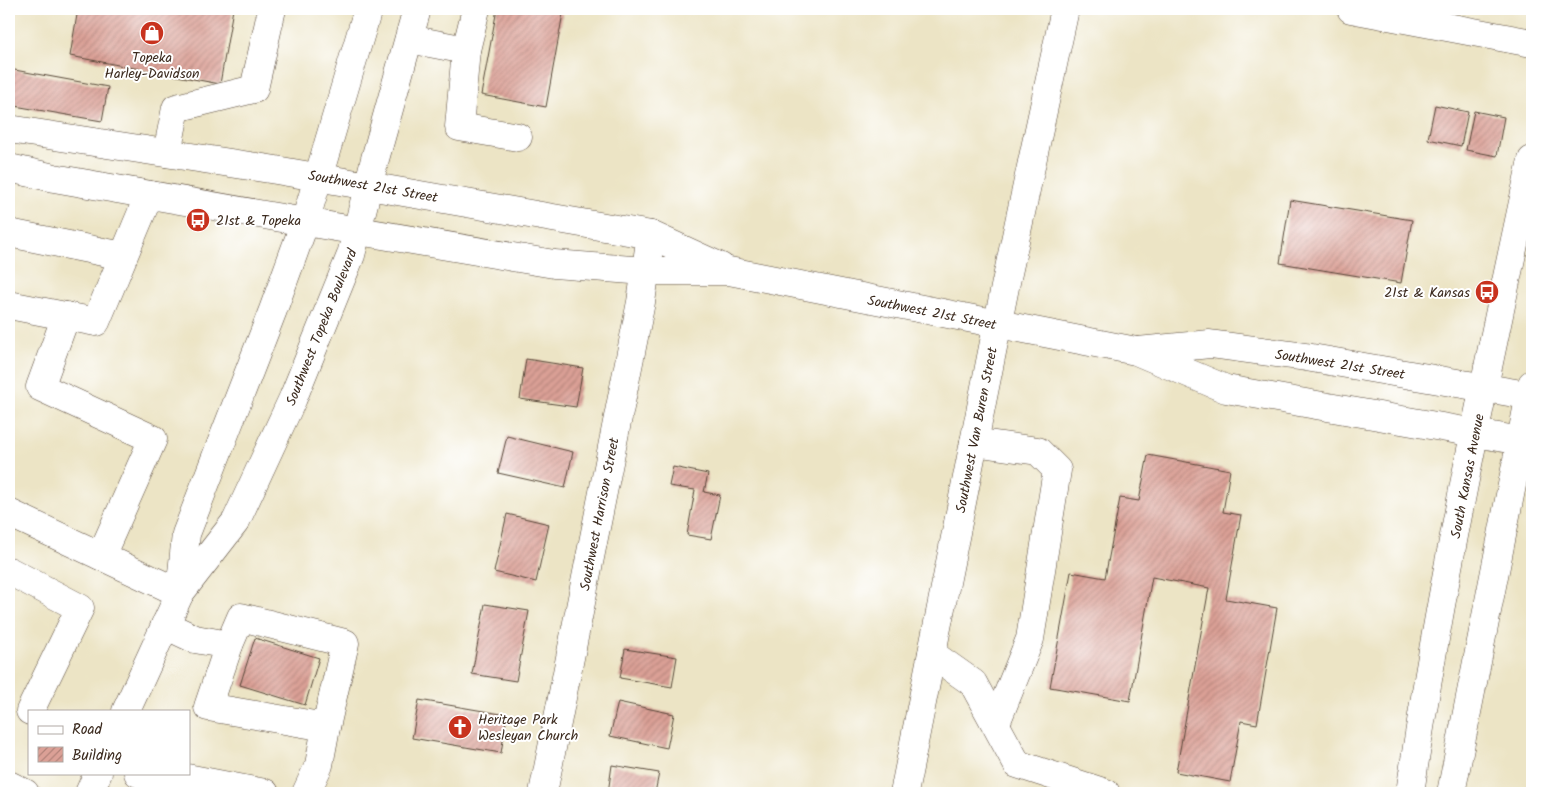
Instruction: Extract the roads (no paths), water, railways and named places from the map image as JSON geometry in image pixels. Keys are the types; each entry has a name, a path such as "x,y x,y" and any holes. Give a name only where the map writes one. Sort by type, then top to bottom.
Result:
{"main road":[{"path":"167,153 176,108 254,89 272,9"},
{"name":"Southwest Topeka Boulevard","path":"180,593 186,534 305,222 368,9"},
{"name":"Southwest Topeka Boulevard","path":"126,710 180,593 236,521 294,398 351,255 368,185 417,9"},
{"path":"476,9 466,50 459,127 518,137"},
{"name":"Southwest Van Buren Street","path":"904,793 997,325 1065,9"},
{"path":"1366,10 1532,43"},
{"path":"409,39 466,50"},
{"name":"Southwest 21st Street","path":"9,130 368,185 650,235 729,271"},
{"name":"South Kansas Avenue","path":"1410,793 1425,690 1484,388 1532,160"},
{"name":"Southwest 21st Street","path":"9,168 149,195 554,264 645,271 729,271 1136,351 1226,390 1527,442"},
{"path":"9,305 96,322 149,195"},
{"path":"9,234 123,256"},
{"name":"Southwest Harrison Street","path":"543,793 641,302 650,235"},
{"path":"66,316 40,387 153,439 101,556"},
{"name":"Southwest 21st Street","path":"1136,351 1210,344 1484,388 1531,392"},
{"path":"1451,793 1527,442 1531,392"},
{"path":"974,442 1038,451 1057,470 1030,639 996,723"},
{"path":"9,513 180,593"},
{"path":"9,571 80,608 30,710"},
{"path":"306,793 319,765 345,643 241,617 229,645 208,706 326,727"},
{"path":"165,625 195,639 229,645"},
{"path":"932,654 974,683 1017,764 1106,793"},
{"path":"9,706 27,715 28,714"},
{"path":"89,793 98,774"},
{"path":"141,774 184,791 187,778 265,793"},
{"path":"9,785 25,793"}],"place":[{"name":"Topeka Harley-Davidson","path":"152,33"},
{"name":"21st & Topeka","path":"198,220"},
{"name":"21st & Kansas","path":"1487,292"},
{"name":"Heritage Park Wesleyan Church","path":"460,727"}]}
